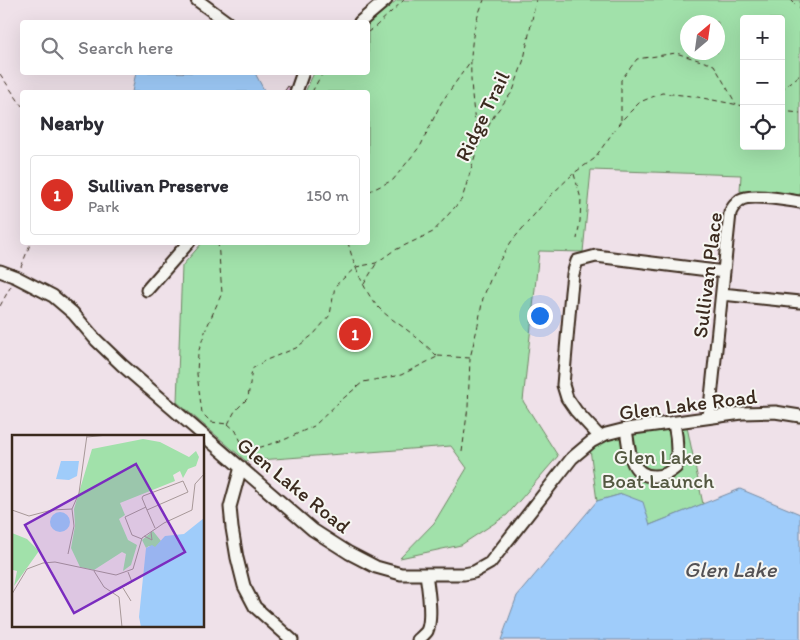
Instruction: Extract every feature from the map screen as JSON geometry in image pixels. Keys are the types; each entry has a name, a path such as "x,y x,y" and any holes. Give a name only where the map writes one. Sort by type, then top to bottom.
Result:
{"street":[{"path":"197,0 224,20"},
{"path":"362,20 386,0"},
{"path":"297,90 301,75"},
{"name":"Sullivan Place","path":"710,417 730,213 740,200 748,197 800,202"},
{"path":"147,290 187,245"},
{"path":"600,437 576,411 567,398 563,384 573,274 578,261 596,256 724,272"},
{"name":"Glen Lake Road","path":"0,271 54,296 73,313 96,340 122,365 204,435"},
{"path":"722,294 800,302"},
{"name":"Glen Lake Road","path":"205,436 313,530 349,554 376,567 401,574 464,574 474,572 490,563 572,458 600,437 626,429 742,413 774,412 800,416"},
{"path":"626,429 633,464 641,474 657,476 666,474 676,467 677,444 674,423"},
{"path":"241,467 230,507 237,558 244,586 255,607 294,639"},
{"path":"418,640 426,632 429,624 430,608 426,574"}],"path":[{"path":"370,30 404,0"},
{"path":"478,146 470,62 474,28 484,0"},
{"name":"Ridge Trail","path":"228,424 235,411 248,398 252,369 264,361 296,348 314,334 330,315 334,286 356,267 376,263 393,251 433,232 462,199 478,146 495,114 513,91 524,59 536,0"},
{"path":"791,0 800,9"},
{"path":"621,121 621,80 637,60 676,52 714,65 737,104"},
{"path":"370,191 393,180 421,145 441,103 470,62"},
{"path":"0,74 20,103"},
{"path":"313,90 322,75"},
{"path":"785,87 800,75"},
{"path":"462,452 468,407 470,358 483,298 494,270 511,242 550,196 574,173 594,159 621,121 640,102 662,93 692,96 740,105"},
{"path":"785,111 800,113"},
{"path":"574,173 582,199 577,239"},
{"path":"218,245 222,293 198,353 197,374 202,413 211,422 228,424 236,430 244,448 256,449 286,439 314,426 338,402 363,382 401,375 438,356 470,358"},
{"path":"349,245 364,284 379,308 438,356"},
{"path":"364,284 376,263"}],"green space":[{"path":"397,0 800,0 800,199 740,191 741,175 591,170 583,252 539,251 523,401 558,456 507,515 461,545 400,558 434,523 467,468 451,446 246,461 177,402 182,266 200,245 370,245 370,90 306,90 313,75 370,75 370,22"},
{"name":"Glen Lake Boat Launch","path":"687,427 703,504 650,525 622,494 597,501 590,449 599,441 618,436"}],"water":[{"path":"135,75 256,75 264,90 132,90"},
{"name":"Glen Lake","path":"740,489 800,514 800,640 501,640 517,596 597,501 622,494 643,502 650,525"}],"place":[{"name":"Sullivan Preserve","path":"355,334"}]}
